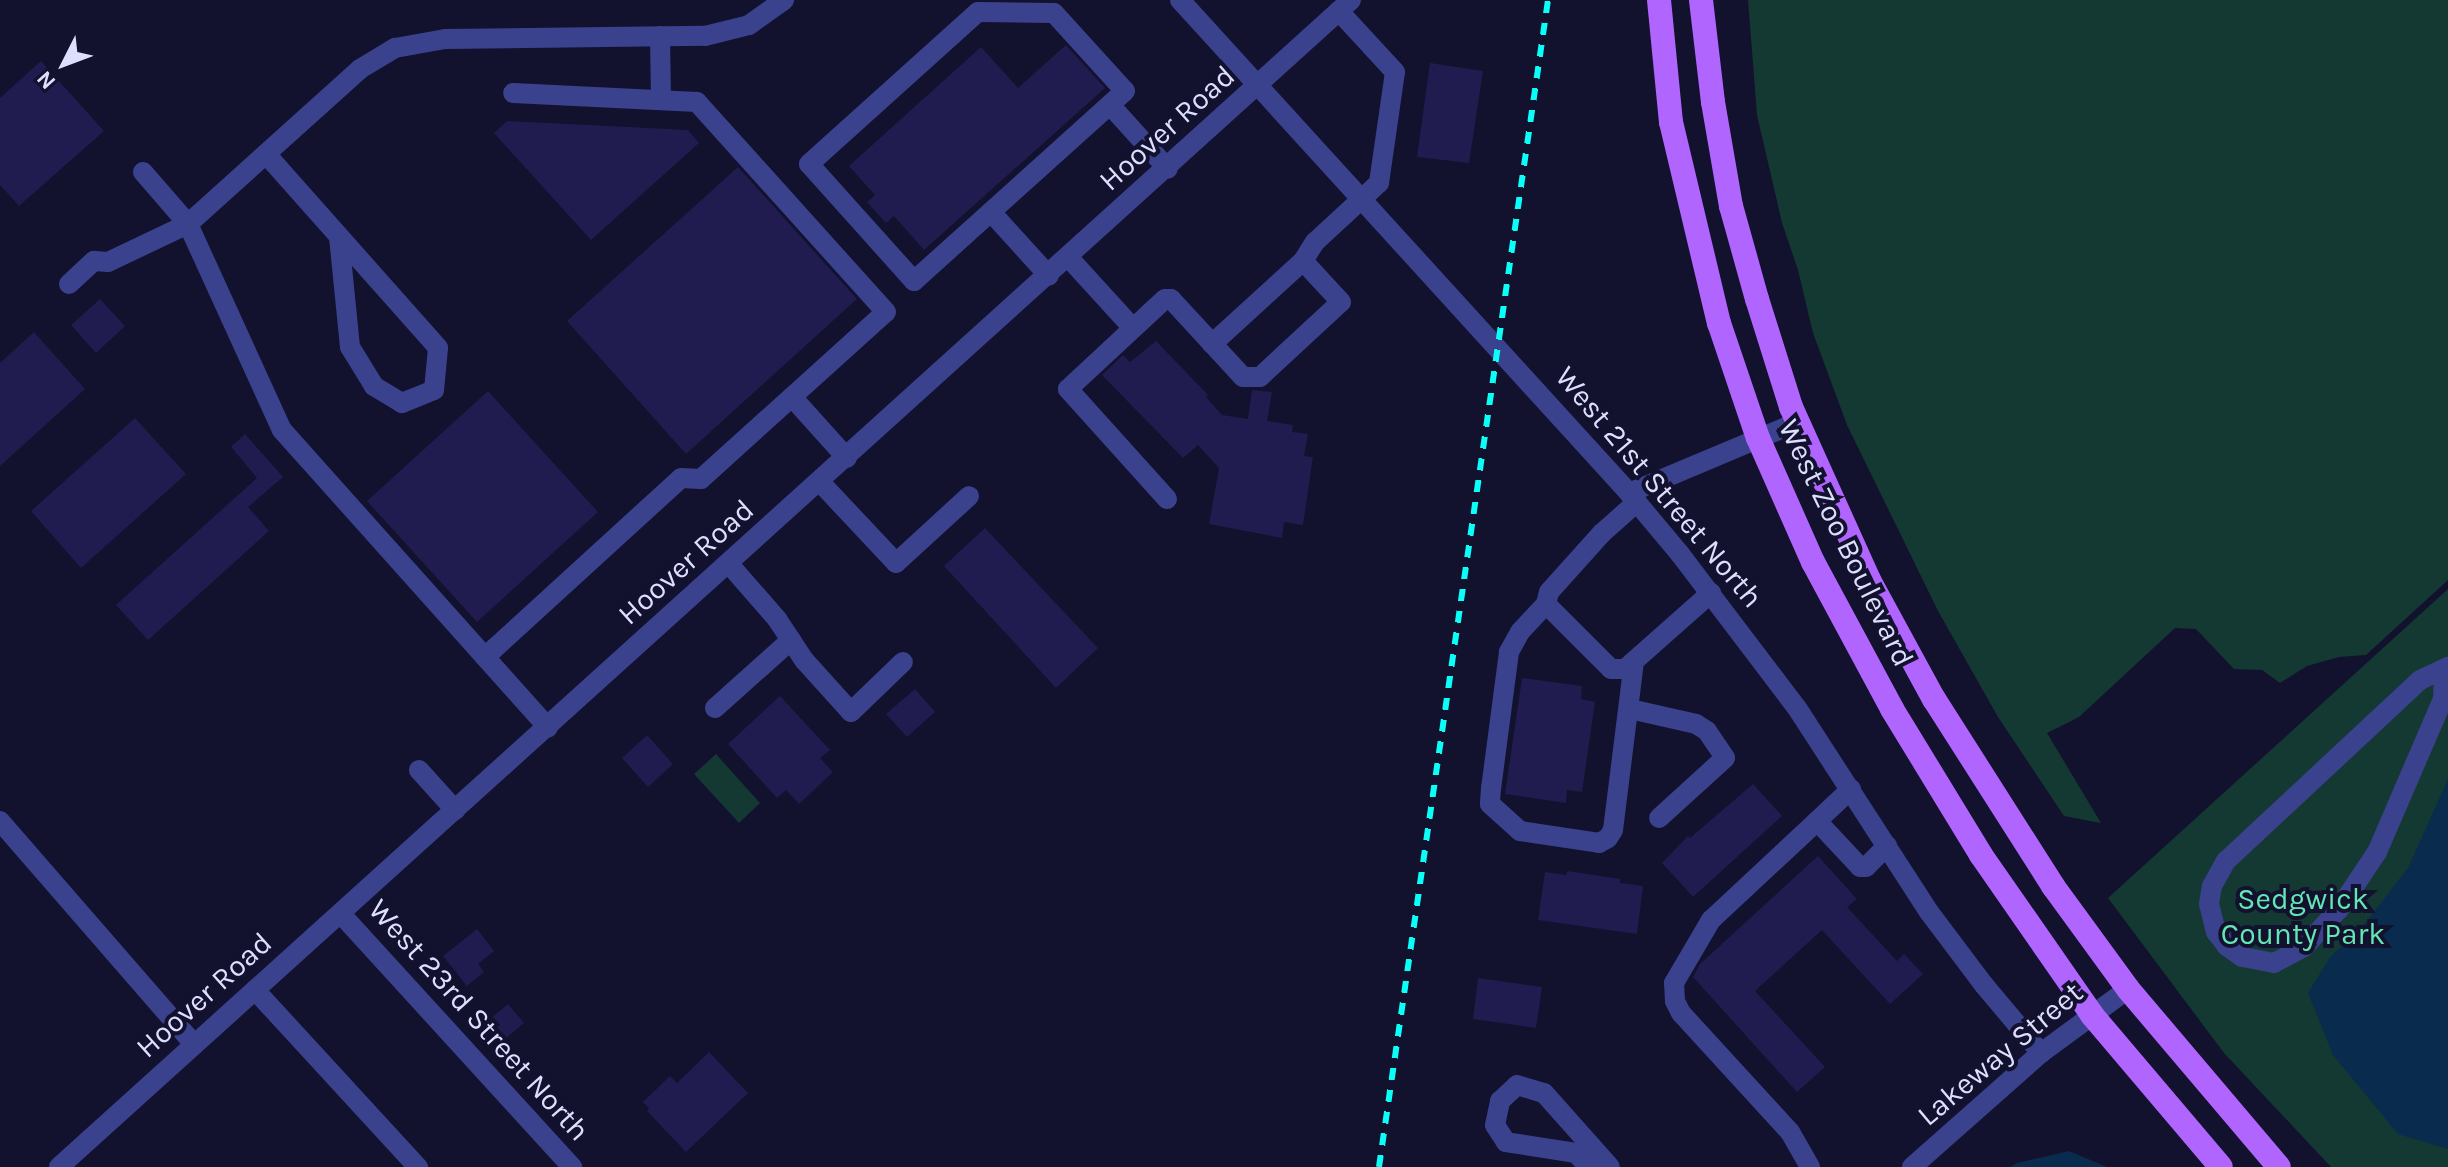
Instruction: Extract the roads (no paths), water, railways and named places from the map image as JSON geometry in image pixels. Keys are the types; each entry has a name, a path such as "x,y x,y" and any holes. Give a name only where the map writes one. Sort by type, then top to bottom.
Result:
{"main road":[{"name":"West Zoo Boulevard","path":"1659,0 1671,122 1692,217 1719,323 1758,438 1813,562 1892,709 1981,855 2092,1015"},
{"name":"West Zoo Boulevard","path":"1701,0 1713,102 1731,206 1757,299 1798,422 1869,580 1934,699 2005,815 2128,989"},
{"path":"2128,989 2279,1167"},
{"path":"2092,1015 2221,1167"}],"street":[{"path":"69,284 94,261 108,262 188,224 360,69 395,48 445,39 705,36 749,25 784,0"},
{"name":"West 21st Street North","path":"1180,0 1633,497 1711,593 1797,708 1975,973 2041,1053"},
{"path":"1212,344 1303,261 1315,242 1379,183 1395,72 1345,6"},
{"name":"Hoover Road","path":"59,1167 1345,6"},
{"path":"978,12 1054,13 1125,91 1110,105 914,281 809,164 978,12"},
{"path":"660,36 661,100"},
{"path":"485,657 681,478 701,479 886,312 697,102 513,93"},
{"path":"1110,105 1168,169"},
{"path":"266,154 438,348 434,390 402,403 374,386 350,347 339,237"},
{"path":"143,172 188,224 282,430 548,727"},
{"path":"991,212 1049,276"},
{"path":"1069,258 1133,328"},
{"path":"1167,499 1068,389 1165,299 1171,299 1243,377 1260,377 1341,302 1303,261"},
{"path":"792,397 847,458"},
{"path":"1634,662 1613,830 1608,838 1599,843 1520,831 1501,818 1490,804 1509,652 1520,632 1546,604 1549,592 1633,497 1798,422"},
{"path":"820,482 896,563 969,496"},
{"path":"729,564 804,660 851,712 903,662"},
{"path":"1546,604 1611,669 1625,669 1711,593"},
{"path":"715,708 791,640"},
{"path":"2446,670 2443,699 2377,852 2339,909 2304,947 2274,963 2242,957 2227,946 2216,932 2209,904 2212,886 2226,861 2420,680 2446,670"},
{"path":"1630,709 1696,724 1707,731 1725,758 1659,818"},
{"path":"419,770 455,810"},
{"path":"1810,1167 1790,1132 1681,1013 1675,1001 1674,983 1711,920 1851,789"},
{"path":"0,821 194,1044"},
{"path":"1817,821 1860,867 1866,867 1887,846"},
{"name":"West 23rd Street North","path":"341,914 572,1167"},
{"name":"Lakeway Street","path":"1912,1167 2041,1053 2128,989"},
{"path":"255,990 418,1167"},
{"path":"1589,1167 1576,1153 1506,1142 1495,1125 1500,1101 1517,1085 1544,1093 1610,1167"}],"water":[{"path":"2448,779 2448,1149 2398,1134 2333,1055 2308,993 2331,956 2359,931 2408,868"},
{"path":"2069,1151 2107,1167 2010,1167 2017,1163"}],"railway":[{"path":"1379,1167 1548,0"}],"park label":[{"name":"Sedgwick County Park","path":"2303,916"}]}
